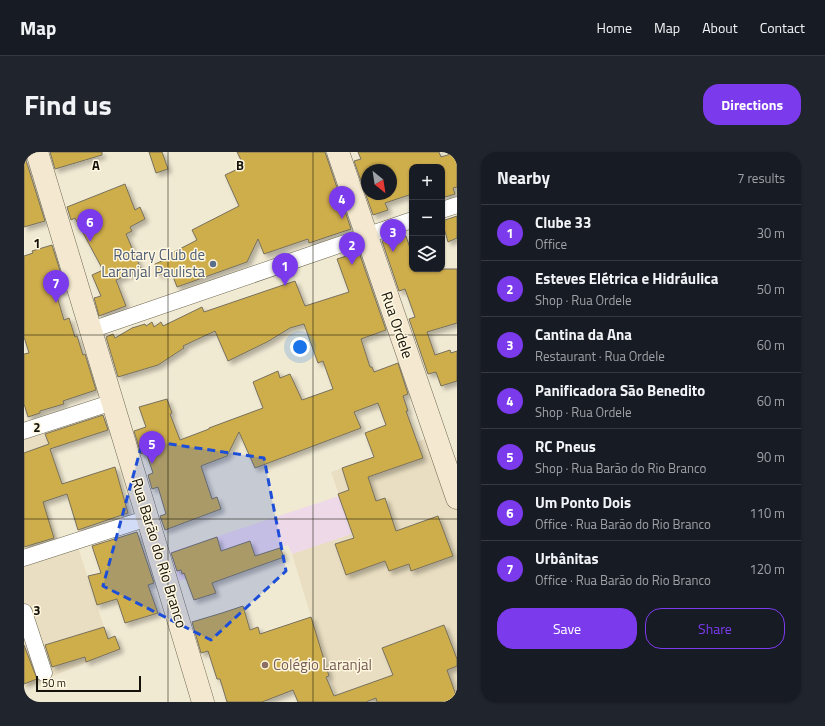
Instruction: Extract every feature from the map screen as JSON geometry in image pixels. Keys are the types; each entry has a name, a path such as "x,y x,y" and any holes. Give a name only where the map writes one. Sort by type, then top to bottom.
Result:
{"main road":[{"name":"Rua Barão do Rio Branco","path":"37,152 203,702"},
{"name":"Rua Ordele","path":"338,152 457,498"}],"street":[{"path":"445,209 457,205"},
{"path":"91,330 409,221"},
{"path":"24,431 113,402"},
{"path":"24,558 148,518"},
{"path":"24,612 44,673"}],"highlighted area":[{"path":"143,440 264,458 286,571 211,640 103,586"}],"shaded area":[{"path":"24,420 45,432 60,481 41,488 56,537 79,550 112,652 24,688"},
{"path":"425,439 430,455 451,448 457,464 457,702 374,702 373,699 366,702 337,702 292,554 352,533 331,472"},
{"path":"339,496 352,534 292,554 288,545 179,581 170,552"}],"building":[{"path":"50,152 102,152 102,155 55,169"},
{"path":"149,152 162,152 168,169 156,173"},
{"path":"237,152 325,152 351,229 309,243 308,239 264,254 258,239 247,262 177,287 171,271 159,275 155,264 171,257 170,254 197,240 192,230 239,206 225,175 244,166"},
{"path":"358,152 439,152 441,157 457,152 457,187 453,188 455,194 445,197 445,164 409,164 409,195 397,199 397,164 361,164 361,181 354,161 361,159"},
{"path":"24,157 45,221 24,227"},
{"path":"125,184 135,210 140,207 145,219 130,227 132,231 126,234 141,269 116,280 126,306 99,316 94,298 101,296 92,275 103,270 75,218 71,220 67,207"},
{"path":"368,200 394,200 385,203 388,210 373,215"},
{"path":"457,216 457,238 448,242 445,232 445,220"},
{"path":"406,236 409,245 409,272 445,272 445,269 457,269 457,323 427,332 435,355 450,350 451,353 457,351 457,381 441,386 436,372 428,374 409,319 415,317 405,289 399,291 382,241 391,238 392,241"},
{"path":"52,245 66,290 56,293 64,320 69,318 83,355 85,354 96,390 63,401 64,404 40,411 40,413 28,417 24,404 24,354 29,353 24,337 24,256 33,253 32,251"},
{"path":"359,252 386,330 361,339 370,367 372,367 374,372 398,363 408,394 403,396 408,411 406,411 423,458 368,477 376,501 385,498 396,531 438,516 453,556 411,571 409,564 389,571 385,561 346,575 335,544 354,538 338,494 349,490 342,468 374,457 365,433 386,425 378,403 354,412 361,428 255,468 239,432 227,456 201,466 212,499 217,497 221,509 165,530 160,516 166,514 158,487 152,489 148,475 153,473 146,452 141,454 134,431 146,427 139,407 167,399 172,413 170,414 180,440 263,408 253,382 278,371 280,378 290,374 302,400 333,389 323,361 318,363 304,324 290,328 267,342 228,361 215,331 183,346 184,348 158,365 118,377 106,337 113,334 115,338 132,328 145,324 146,326 152,322 154,327 161,322 163,326 202,307 204,312 295,281 305,306 349,292 337,259"},
{"path":"103,415 108,430 50,449 62,484 115,467 128,513 78,530 67,494 43,502 54,538 24,547 24,453 49,444 45,434"},
{"path":"137,532 154,583 148,585 158,613 125,623 117,599 97,605 88,576 101,573 92,546"},
{"path":"217,537 221,551 250,541 255,556 280,548 284,557 212,583 216,593 194,600 184,573 182,574 181,570 177,571 171,553"},
{"path":"243,606 250,630 258,627 260,634 311,617 329,676 326,677 334,696 393,675 382,648 444,625 457,659 457,666 447,670 457,702 377,702 376,698 366,702 298,702 293,690 262,702 227,702 220,679 217,679 208,651 201,653 192,622"},
{"path":"104,627 108,639 115,636 120,649 86,662 85,657 52,667 45,645"},
{"path":"24,645 37,679 24,684"}],"place":[{"name":"Panificadora São Benedito","path":"342,219"},
{"name":"Um Ponto Dois","path":"90,242"},
{"name":"Cantina da Ana","path":"393,252"},
{"name":"Rotary Club de Laranjal Paulista","path":"213,264"},
{"name":"Esteves Elétrica e Hidráulica","path":"352,265"},
{"name":"Clube 33","path":"285,286"},
{"name":"Urbânitas","path":"56,303"},
{"name":"RC Pneus","path":"152,464"},
{"name":"Colégio Laranjal","path":"265,665"}]}
